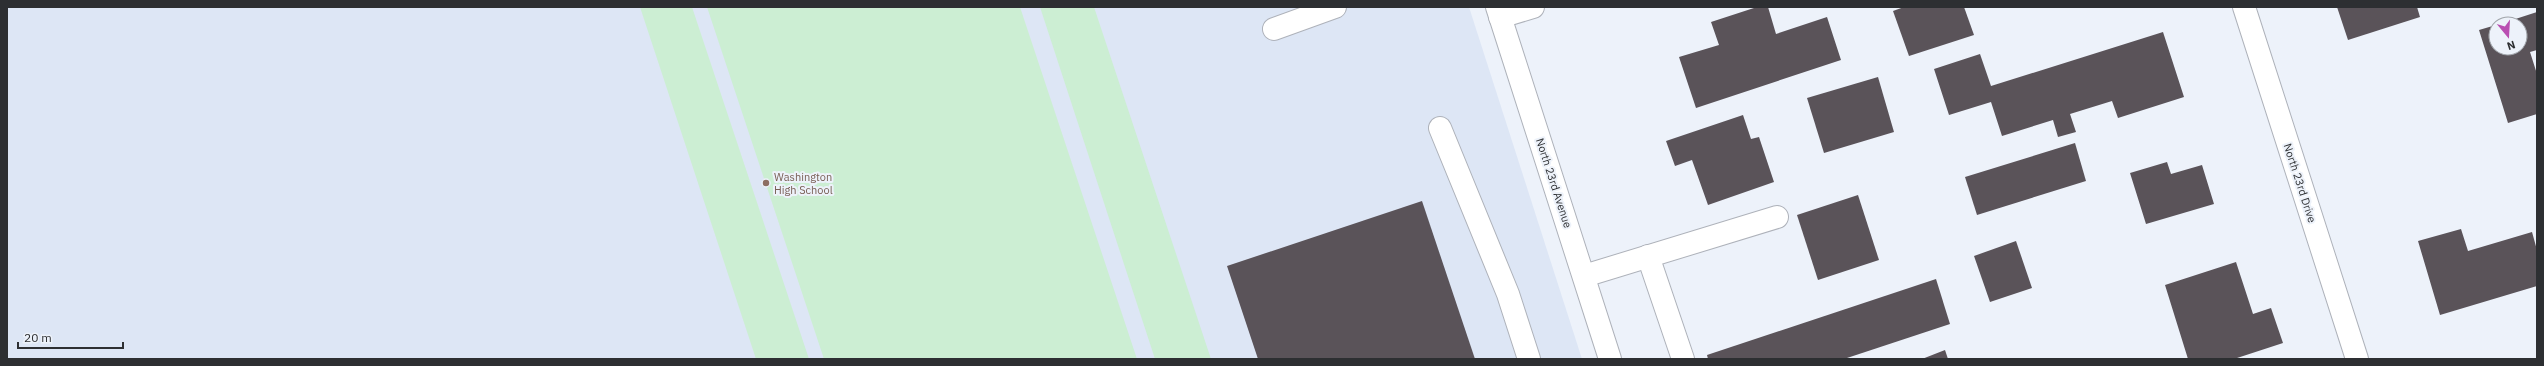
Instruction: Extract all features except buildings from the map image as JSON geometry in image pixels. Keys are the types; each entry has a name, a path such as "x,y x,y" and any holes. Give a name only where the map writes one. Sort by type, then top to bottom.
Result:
{"street":[{"path":"1274,29 1335,7"},
{"path":"1499,12 1533,7"},
{"name":"North 23rd Drive","path":"2244,7 2357,359"},
{"name":"North 23rd Avenue","path":"1499,12 1610,359"},
{"path":"1440,128 1508,294 1529,359"},
{"path":"1584,276 1776,217"},
{"path":"1648,256 1683,359"}],"shaded area":[{"name":"Washington High School","path":"7,7 1469,7 1582,359 7,359"}],"green space":[{"path":"640,7 692,7 809,359 756,359"},
{"path":"707,7 1020,7 1137,359 824,359"},
{"path":"1040,7 1094,7 1211,359 1155,359"}],"place":[{"name":"Washington High School","path":"766,183"}]}
